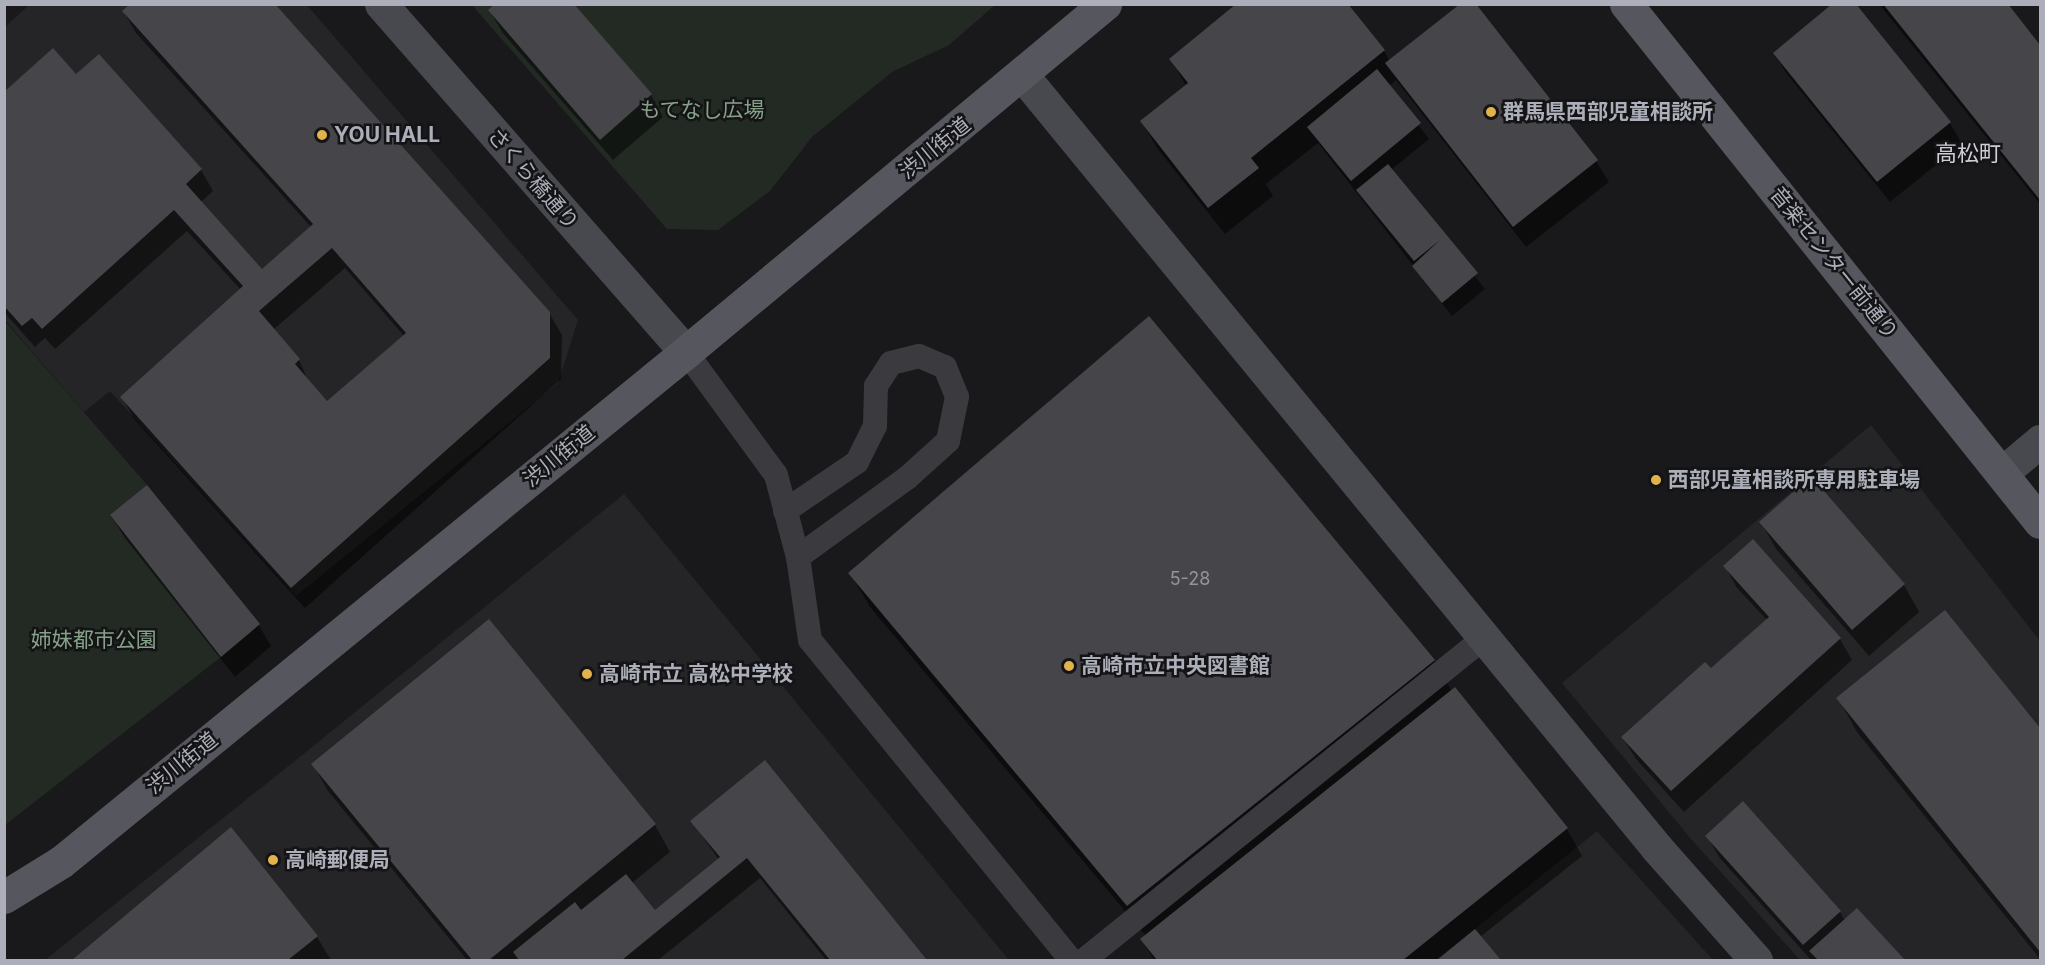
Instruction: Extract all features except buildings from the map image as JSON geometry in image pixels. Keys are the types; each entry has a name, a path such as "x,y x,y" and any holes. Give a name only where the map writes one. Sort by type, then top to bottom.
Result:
{"main road":[{"name":"渋川街道","path":"4,897 61,862 1023,76 1105,4"},
{"name":"音楽センター前通り","path":"1626,4 2040,522"}],"street":[{"name":"さくら橋通り","path":"381,4 687,352"},
{"path":"1023,76 1656,847 1756,960"},
{"path":"2002,473 2040,441"}],"lane":[{"path":"687,352 776,475 798,556 810,640 1071,960"},
{"path":"786,511 857,462 875,426 876,386 891,363 919,356 945,367 957,397 948,441 908,478 798,556"},
{"path":"1084,960 1484,638"}],"shaded area":[{"path":"306,4 578,320 558,383 296,596 110,391 84,412 5,320 5,27 29,5"},
{"path":"1871,425 2040,641 2040,960 1800,960 1691,839 1562,683"},
{"name":"高崎市立 高松中学校","path":"624,494 1009,960 45,960 296,760"},
{"path":"1597,831 1713,960 1435,960 1475,929"}],"green space":[{"name":"もてなし広場","path":"472,5 995,5 949,45 892,72 812,137 770,191 718,230 667,229"},
{"name":"姉妹都市公園","path":"4,320 147,485 110,516 221,657 5,825"}],"place":[{"name":"群馬県西部児童相談所","path":"1491,112"},
{"name":"YOU HALL","path":"322,135"},
{"name":"西部児童相談所専用駐車場","path":"1656,480"},
{"name":"高崎市立中央図書館","path":"1069,666"},
{"name":"高崎市立 高松中学校","path":"587,674"},
{"name":"高崎郵便局","path":"273,860"}],"district":[{"name":"高松町","path":"1968,154"}]}
